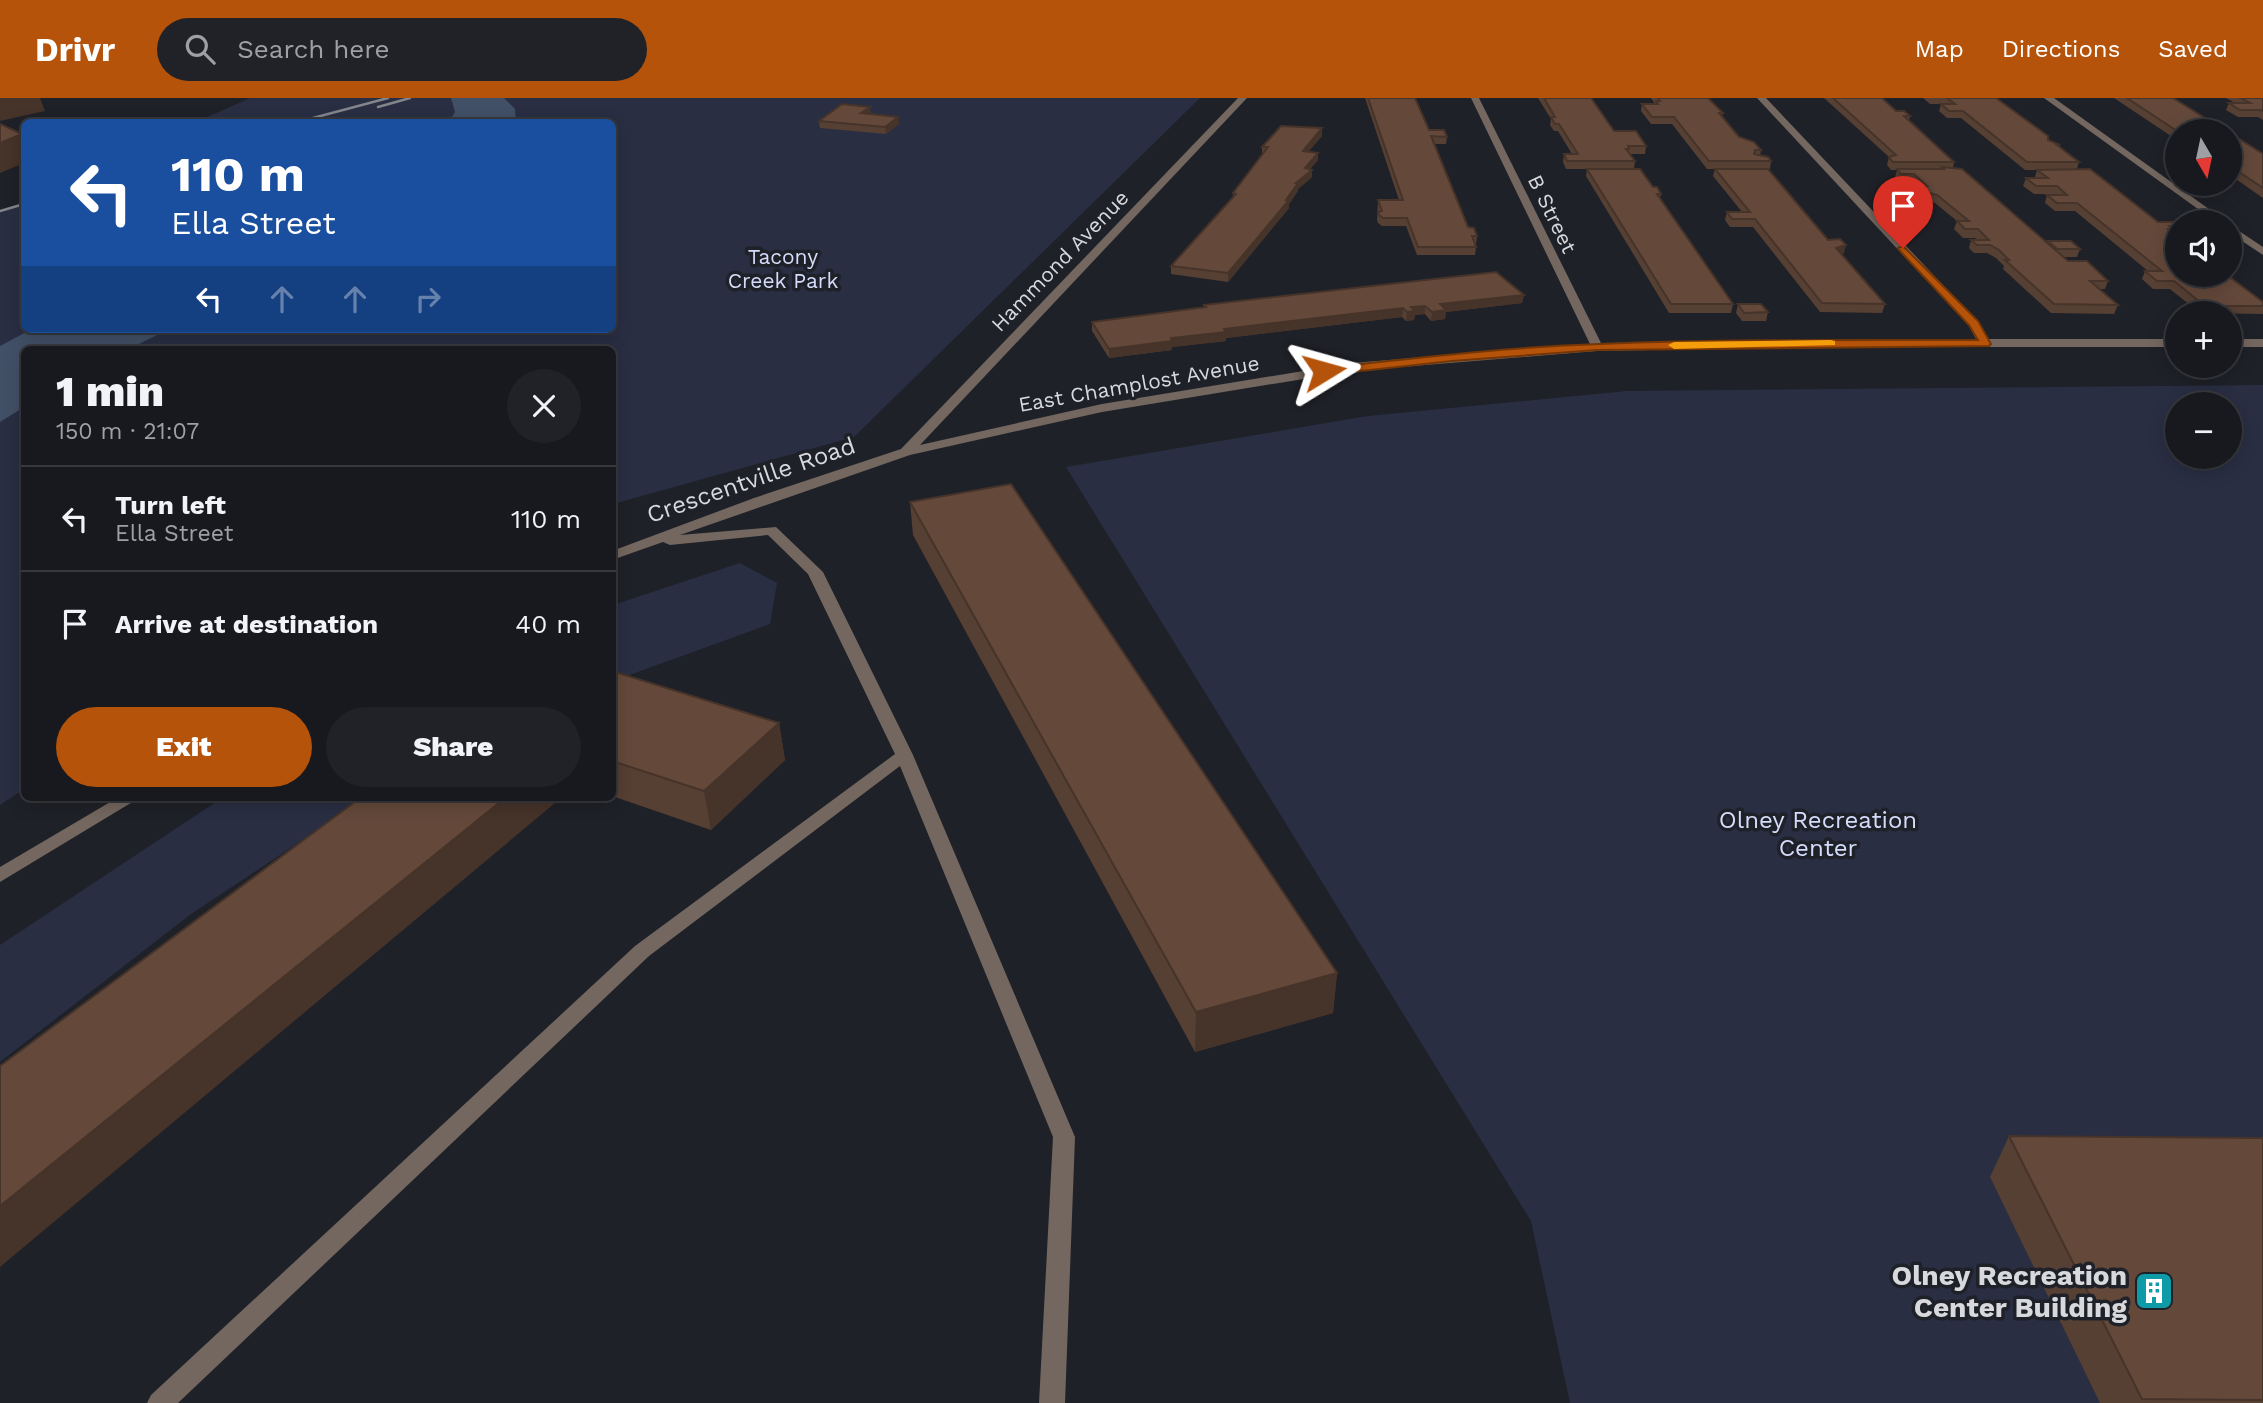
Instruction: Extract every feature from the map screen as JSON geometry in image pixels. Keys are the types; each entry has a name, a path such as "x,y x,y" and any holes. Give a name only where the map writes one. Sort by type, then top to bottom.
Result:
{"street":[{"name":"Hammond Avenue","path":"906,452 1242,98"},
{"name":"B Street","path":"1475,98 1597,347"},
{"path":"1761,98 1974,324 1985,344"},
{"path":"2048,98 2205,210"},
{"path":"2242,237 2263,252"},
{"name":"East Champlost Avenue","path":"906,452 1102,408 1241,383 1352,367 1597,347 1799,343 2165,343"},
{"path":"2242,344 2260,346"},
{"name":"Crescentville Road","path":"616,554 759,501 906,452"},
{"path":"642,544 771,530 815,572 904,755 1063,1137 1052,1403"},
{"path":"160,1403 642,951 904,755"},
{"path":"0,876 125,801"}],"green space":[{"name":"Tacony Creek Park","path":"250,98 1200,98 854,437 616,503 616,346 21,346 21,791 0,805 0,212 21,202 21,333 616,333 616,119 203,119"},
{"name":"Olney Recreation Center","path":"2263,385 2263,1403 1570,1403 1531,1221 1066,467 1368,416 1627,391"},
{"path":"740,563 777,583 770,624 616,680 616,604"},
{"path":"217,801 361,801 191,914 0,1062 0,945"}],"shaded area":[{"path":"451,98 504,98 515,109 516,119 451,119 455,112"},
{"path":"24,333 161,333 135,346 21,346 21,409 0,422 0,346"}],"building":[{"path":"1368,98 1415,98 1429,130 1444,130 1447,137 1431,136 1468,227 1474,228 1477,236 1472,236 1476,247 1418,247 1407,218 1383,218 1379,215 1378,212 1382,211 1378,200 1403,200"},
{"path":"1544,98 1591,98 1614,131 1636,131 1646,146 1628,146 1629,149 1626,149 1635,161 1567,161 1564,154 1578,154 1559,124 1555,124 1551,117 1555,117"},
{"path":"1658,98 1708,98 1723,113 1719,113 1739,137 1754,142 1761,150 1755,150 1754,154 1768,157 1771,161 1709,161 1674,117 1652,117 1642,104 1658,104"},
{"path":"1833,98 1882,98 1896,111 1904,111 1910,116 1904,116 1954,162 1893,162 1889,157 1896,155"},
{"path":"1947,98 1996,98 2079,162 2027,162 1963,111 1949,111 1941,104 1955,104"},
{"path":"2127,98 2173,98 2207,119 2165,119 2165,123"},
{"path":"2241,98 2263,98 2263,111 2240,110 2229,103 2250,103"},
{"path":"842,104 870,107 861,113 898,117 885,127 819,121"},
{"path":"0,124 21,134 21,134 0,143"},
{"path":"1281,126 1322,128 1303,151 1318,153 1305,168 1312,170 1296,183 1286,200 1289,200 1228,273 1171,266 1236,194 1233,193 1268,147 1262,147"},
{"path":"2242,141 2263,154 2263,188 2242,174"},
{"path":"1942,167 1962,169 2068,261 2087,261 2108,281 2090,281 2118,305 2054,304 2005,260 2009,260 1999,250 1990,245 1977,245 1971,240 1989,240 1978,229 1965,229 1957,221 1969,221 1937,195 1922,191 1917,186 1927,186 1914,174 1901,174 1897,169 1944,169"},
{"path":"1587,169 1640,169 1653,187 1657,187 1661,194 1657,194 1733,304 1671,304"},
{"path":"1715,169 1768,169 1828,240 1840,239 1846,245 1836,248 1885,304 1822,303 1755,219 1732,219 1727,212 1750,212"},
{"path":"2090,169 2158,222 2165,222 2165,281 2157,281 2145,271 2162,271 2077,203 2057,203 2047,195 2067,195 2057,186 2036,186 2026,178 2048,178 2037,170"},
{"path":"2048,241 2071,241 2080,249 2057,249"},
{"path":"1496,272 1524,295 1440,304 1446,310 1432,312 1425,306 1411,307 1415,311 1407,312 1403,308 1224,329 1226,332 1109,349 1092,322 1206,307 1204,305"},
{"path":"2242,286 2263,302 2263,306 2242,306 2242,301 2199,301 2181,287"},
{"path":"1738,304 1761,304 1768,312 1744,313"},
{"path":"1011,484 1337,973 1196,1012 910,502"},
{"path":"616,672 779,723 704,791 616,762"},
{"path":"356,801 501,801 0,1206 0,1066"},
{"name":"Olney Recreation Center Building","path":"2009,1136 2263,1138 2263,1400 2142,1399"}],"railway":[{"path":"309,119 388,98"},
{"path":"378,107 410,98"},
{"path":"0,211 21,205"}],"slow traffic":[{"path":"1674,345 1831,343"}],"place":[{"name":"Olney Recreation Center Building","path":"2154,1291"}],"route":[{"path":"1324,371 1452,357 1597,347 1799,343 1985,344 1974,324 1903,248"}]}
